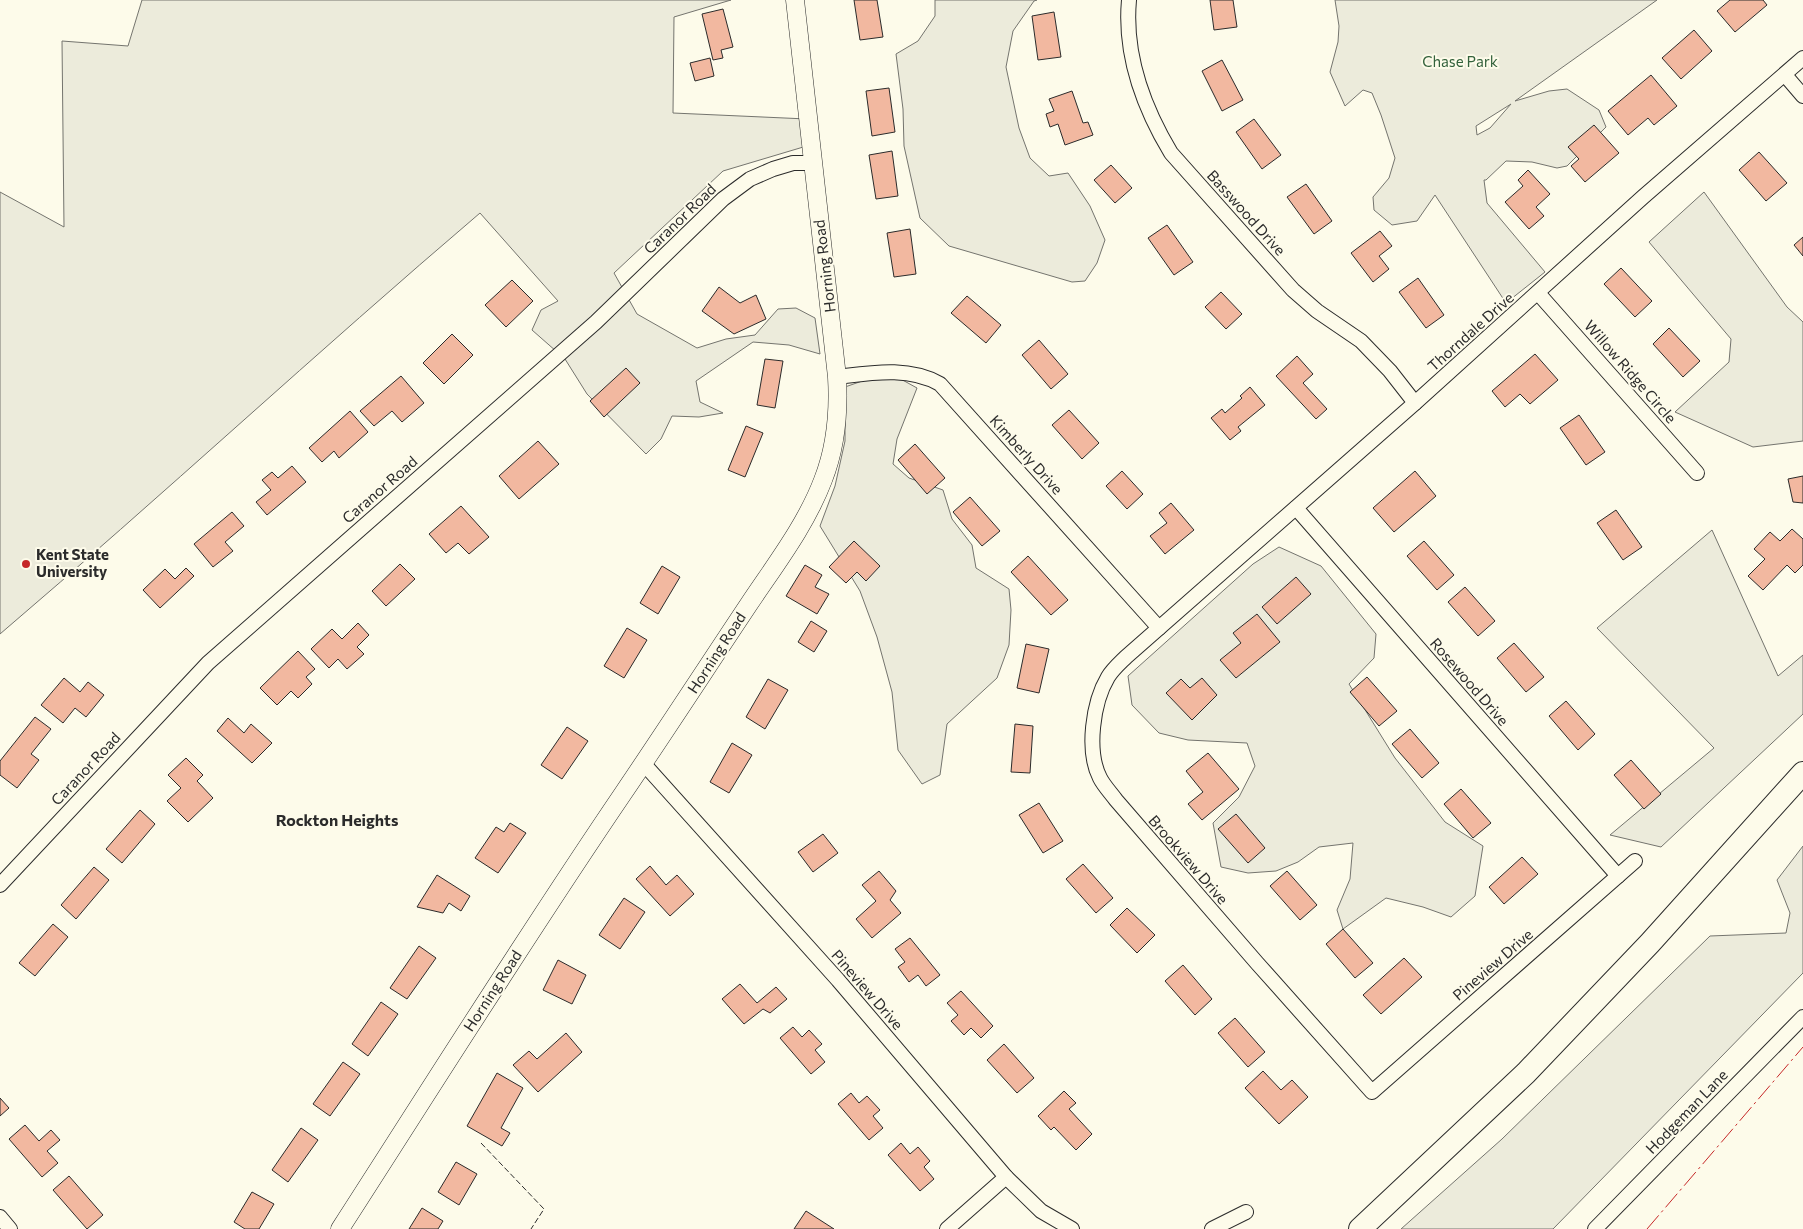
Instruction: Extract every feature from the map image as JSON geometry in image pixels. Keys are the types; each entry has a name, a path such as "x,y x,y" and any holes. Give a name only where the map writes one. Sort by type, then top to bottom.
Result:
{"main road":[{"path":"1360,1229 1526,1073 1650,943 1803,773"}],"street":[{"name":"Horning Road","path":"340,1229 539,920 644,764 808,513 823,480 833,449 837,421 837,377 830,300 812,163 795,0"},
{"name":"Basswood Drive","path":"1129,0 1127,16 1130,48 1137,78 1159,134 1171,153 1293,290 1317,311 1361,341 1390,371 1415,403"},
{"name":"Thorndale Drive","path":"1159,628 1415,403 1643,197 1803,58"},
{"path":"1785,75 1803,96"},
{"name":"Caranor Road","path":"0,885 208,663 596,322 723,199 750,179 773,169 793,164 812,163"},
{"name":"Willow Ridge Circle","path":"1538,293 1697,473"},
{"name":"Kimberly Drive","path":"837,377 883,372 905,372 930,378 940,384 1159,628"},
{"name":"Rosewood Drive","path":"1296,508 1618,876"},
{"name":"Brookview Drive","path":"1159,628 1112,670 1107,678 1094,720 1092,740 1095,764 1100,778 1144,835 1372,1092"},
{"name":"Pineview Drive","path":"644,764 838,980 1006,1177 1042,1210 1072,1229"},
{"name":"Pineview Drive","path":"1372,1092 1635,862"},
{"name":"Hodgeman Lane","path":"1595,1229 1803,1017"},
{"path":"947,1229 1006,1177"},
{"path":"1212,1229 1246,1212"},
{"path":"0,1217 10,1229"}],"green space":[{"path":"142,0 731,0 674,17 673,113 807,119 810,145 723,171 614,273 637,314 697,348 726,339 755,335 778,309 796,308 815,318 820,354 789,345 753,342 696,381 700,402 723,413 699,417 672,416 661,439 646,454 587,394 565,359 532,330 541,310 558,301 480,213 0,634 0,192 64,227 62,41 128,46"},
{"path":"935,0 1037,0 1034,1 1013,31 1006,67 1019,128 1030,158 1049,176 1068,173 1090,206 1105,240 1097,263 1085,281 1072,282 949,246 920,218 904,146 903,109 896,54 918,41 935,16"},
{"name":"Chase Park","path":"1335,0 1657,0 1515,101 1549,91 1567,89 1599,110 1606,127 1567,166 1557,168 1532,162 1506,161 1484,180 1487,203 1545,272 1506,303 1435,195 1417,221 1392,225 1374,210 1373,197 1389,178 1395,158 1372,93 1363,90 1345,106 1330,72 1338,42 1339,26","holes":["1511,104 1490,128 1477,135 1476,126"]},
{"path":"1704,192 1787,307 1803,322 1803,441 1753,447 1675,412 1729,362 1731,339 1649,242"},
{"path":"888,372 917,388 897,439 893,464 909,478 943,490 952,519 972,545 976,568 1009,589 1011,610 1009,645 997,678 947,724 940,775 922,784 898,750 892,692 877,637 860,591 820,526 835,486 845,441 845,387"},
{"path":"1712,530 1778,676 1803,655 1803,714 1661,847 1610,835 1714,748 1597,628"},
{"path":"1279,547 1321,566 1376,634 1374,658 1349,684 1395,758 1445,822 1483,846 1475,896 1451,917 1423,907 1386,898 1343,929 1337,910 1350,879 1353,843 1319,847 1298,862 1276,871 1248,873 1221,867 1213,823 1239,797 1255,766 1247,743 1188,740 1159,733 1132,705 1128,676 1253,564"},
{"path":"1803,846 1803,973 1553,1229 1401,1229 1502,1139 1710,936 1786,933 1790,913 1777,880"}],"building":[{"path":"854,0 877,0 883,37 860,40"},
{"path":"1210,0 1233,0 1237,27 1214,30"},
{"path":"1730,0 1763,0 1767,5 1735,32 1717,11"},
{"path":"723,9 733,47 721,50 723,58 713,60 702,14"},
{"path":"1054,12 1061,57 1038,60 1032,16"},
{"path":"1694,30 1712,51 1681,79 1662,58"},
{"path":"710,58 714,76 695,81 690,63"},
{"path":"1222,60 1243,100 1222,111 1202,71"},
{"path":"1651,75 1677,106 1654,125 1648,118 1628,135 1608,111"},
{"path":"889,88 895,132 872,136 866,91"},
{"path":"1072,91 1083,123 1088,122 1093,135 1065,145 1058,124 1050,127 1046,114 1054,111 1049,99"},
{"path":"1254,119 1281,155 1262,169 1236,132"},
{"path":"1594,125 1619,153 1585,182 1571,166 1579,159 1568,147"},
{"path":"892,151 898,196 876,199 869,155"},
{"path":"1759,152 1787,183 1766,201 1739,170"},
{"path":"1111,165 1132,188 1115,203 1094,180"},
{"path":"1528,170 1550,194 1536,207 1544,216 1529,229 1505,202 1523,186 1518,180"},
{"path":"1306,184 1332,221 1314,234 1287,197"},
{"path":"1167,225 1193,262 1174,275 1148,238"},
{"path":"910,229 916,274 894,277 887,233"},
{"path":"1380,231 1392,246 1379,256 1389,269 1373,282 1351,253"},
{"path":"1803,237 1803,256 1794,245"},
{"path":"1621,268 1652,301 1635,317 1604,284"},
{"path":"1418,278 1444,315 1426,328 1399,292"},
{"path":"512,280 533,301 506,327 485,305"},
{"path":"719,287 740,303 756,295 766,319 734,334 702,311"},
{"path":"1221,292 1242,314 1226,329 1205,307"},
{"path":"967,296 1001,325 986,343 951,313"},
{"path":"1669,328 1700,361 1683,377 1653,344"},
{"path":"452,334 473,355 444,384 423,363"},
{"path":"1039,340 1068,374 1051,389 1022,355"},
{"path":"1535,354 1558,380 1530,404 1520,394 1505,407 1492,391"},
{"path":"1297,356 1313,374 1303,383 1327,409 1316,419 1276,376"},
{"path":"765,359 783,361 775,408 757,405"},
{"path":"626,368 640,383 604,417 590,401"},
{"path":"401,376 424,403 402,422 392,411 374,426 360,411"},
{"path":"1250,387 1265,405 1238,427 1241,431 1230,440 1211,418 1222,409 1225,413 1242,398 1240,396"},
{"path":"1069,410 1099,443 1082,459 1052,425"},
{"path":"350,411 368,432 339,458 334,451 322,462 309,448"},
{"path":"1579,415 1605,452 1586,465 1560,428"},
{"path":"746,426 763,433 745,477 728,470"},
{"path":"538,441 559,464 519,499 499,476"},
{"path":"915,444 945,478 927,494 898,460"},
{"path":"292,466 306,482 267,515 256,502 271,490 262,480 272,472 278,478"},
{"path":"1122,471 1143,494 1127,509 1106,486"},
{"path":"1415,471 1436,496 1394,532 1373,508"},
{"path":"1803,476 1803,503 1793,502 1788,479"},
{"path":"970,497 1000,531 982,546 953,512"},
{"path":"1171,503 1194,530 1165,554 1150,536 1167,523 1159,513"},
{"path":"461,506 489,537 469,554 458,543 446,553 429,534"},
{"path":"1616,510 1642,547 1623,560 1597,523"},
{"path":"232,512 244,526 225,542 233,551 213,567 194,544"},
{"path":"1792,529 1803,539 1803,565 1795,573 1787,565 1763,590 1748,576 1765,559 1754,549 1770,532 1780,541"},
{"path":"854,541 880,566 866,581 857,572 846,583 829,567"},
{"path":"1424,541 1454,575 1437,590 1407,556"},
{"path":"1028,556 1068,600 1051,615 1011,572"},
{"path":"400,564 415,579 386,606 372,591"},
{"path":"805,565 822,575 815,587 829,594 817,614 786,596"},
{"path":"662,566 680,577 658,614 640,603"},
{"path":"186,568 194,576 160,608 143,590 165,569 175,579"},
{"path":"1296,577 1311,594 1277,624 1262,607"},
{"path":"1465,587 1495,621 1478,636 1448,602"},
{"path":"1257,614 1280,642 1236,678 1220,660 1241,643 1233,633"},
{"path":"811,621 827,631 814,652 798,642"},
{"path":"358,623 369,635 357,647 364,654 347,669 338,659 329,668 311,649 332,629 342,639"},
{"path":"627,628 647,640 624,678 604,666"},
{"path":"1514,643 1544,677 1526,692 1497,658"},
{"path":"1026,644 1049,649 1039,693 1017,688"},
{"path":"298,651 315,669 306,677 312,684 298,698 291,691 277,705 260,688"},
{"path":"1367,677 1397,711 1379,726 1350,692"},
{"path":"64,678 80,692 88,682 104,695 86,717 75,708 63,723 41,705"},
{"path":"1202,678 1217,695 1192,720 1166,693 1181,679 1190,688"},
{"path":"768,679 788,690 765,729 746,717"},
{"path":"1566,701 1595,734 1578,750 1549,716"},
{"path":"35,717 51,729 31,754 39,760 17,788 0,775 0,761"},
{"path":"228,718 244,733 251,724 272,743 252,763 217,731"},
{"path":"1015,724 1033,726 1030,773 1011,772"},
{"path":"567,727 588,741 562,779 541,765"},
{"path":"1410,729 1439,763 1422,778 1392,744"},
{"path":"732,743 752,755 729,793 710,782"},
{"path":"1208,753 1239,789 1202,820 1188,804 1203,792 1186,771"},
{"path":"186,758 203,775 197,781 213,798 188,822 167,801 181,788 168,775"},
{"path":"1631,760 1661,794 1644,809 1614,775"},
{"path":"1461,789 1491,823 1473,838 1444,804"},
{"path":"1039,803 1063,841 1043,853 1019,815"},
{"path":"140,810 155,824 122,863 106,849"},
{"path":"1236,814 1265,848 1248,863 1218,829"},
{"path":"510,823 526,833 498,873 475,858 496,827 504,832"},
{"path":"823,834 838,853 813,872 798,852"},
{"path":"1522,857 1538,874 1504,904 1489,887"},
{"path":"1083,864 1113,898 1096,913 1066,879"},
{"path":"650,866 666,885 677,875 694,894 670,916 636,879"},
{"path":"94,867 109,880 76,919 61,905"},
{"path":"879,871 896,891 890,900 901,913 872,938 856,919 876,901 862,885"},
{"path":"1287,871 1317,905 1300,920 1270,886"},
{"path":"437,875 470,896 461,911 449,903 443,913 417,907"},
{"path":"624,898 645,912 620,949 599,935"},
{"path":"1127,908 1155,935 1137,953 1110,925"},
{"path":"53,924 68,937 35,976 19,963"},
{"path":"1343,929 1373,963 1355,978 1326,944"},
{"path":"910,938 940,975 926,986 918,975 909,982 898,967 905,962 895,949"},
{"path":"419,946 436,958 407,999 390,988"},
{"path":"1404,958 1422,977 1381,1014 1363,995"},
{"path":"558,960 586,975 572,1004 543,990"},
{"path":"1183,965 1212,999 1195,1015 1165,981"},
{"path":"740,984 757,1003 776,987 787,999 770,1013 763,1009 744,1024 722,999"},
{"path":"961,991 993,1026 981,1038 971,1028 964,1035 951,1021 958,1015 947,1003"},
{"path":"381,1002 398,1014 368,1056 352,1044"},
{"path":"1235,1018 1265,1052 1248,1067 1218,1033"},
{"path":"793,1027 802,1037 809,1030 822,1044 815,1050 825,1062 811,1074 780,1038"},
{"path":"566,1033 582,1052 538,1092 513,1065 529,1051 537,1059"},
{"path":"1004,1044 1034,1078 1017,1093 987,1060"},
{"path":"343,1062 360,1074 330,1116 313,1104"},
{"path":"1263,1071 1281,1090 1292,1080 1308,1097 1279,1124 1245,1088"},
{"path":"497,1073 523,1088 501,1128 510,1133 502,1146 467,1126"},
{"path":"1064,1091 1076,1103 1069,1109 1092,1134 1076,1150 1054,1127 1051,1130 1038,1116"},
{"path":"851,1093 859,1103 867,1096 880,1110 873,1116 883,1128 869,1140 838,1104"},
{"path":"0,1098 9,1108 0,1116"},
{"path":"25,1125 39,1141 51,1130 60,1140 47,1151 58,1163 42,1177 9,1139"},
{"path":"301,1128 318,1140 288,1182 272,1170"},
{"path":"901,1143 910,1154 918,1147 930,1161 924,1167 934,1179 920,1191 888,1155"},
{"path":"456,1162 477,1174 459,1205 438,1192"},
{"path":"69,1176 103,1215 87,1229 53,1190"},
{"path":"252,1192 274,1204 259,1229 245,1229 234,1222"},
{"path":"422,1208 443,1221 438,1229 409,1229"},
{"path":"806,1211 834,1229 794,1229"}],"fence":[{"path":"481,1143 544,1209 531,1229"}],"power":[{"path":"1647,1229 1803,1047"}],"place":[{"name":"Kent State University","path":"26,564"}],"district":[{"name":"Rockton Heights","path":"337,820"}]}
